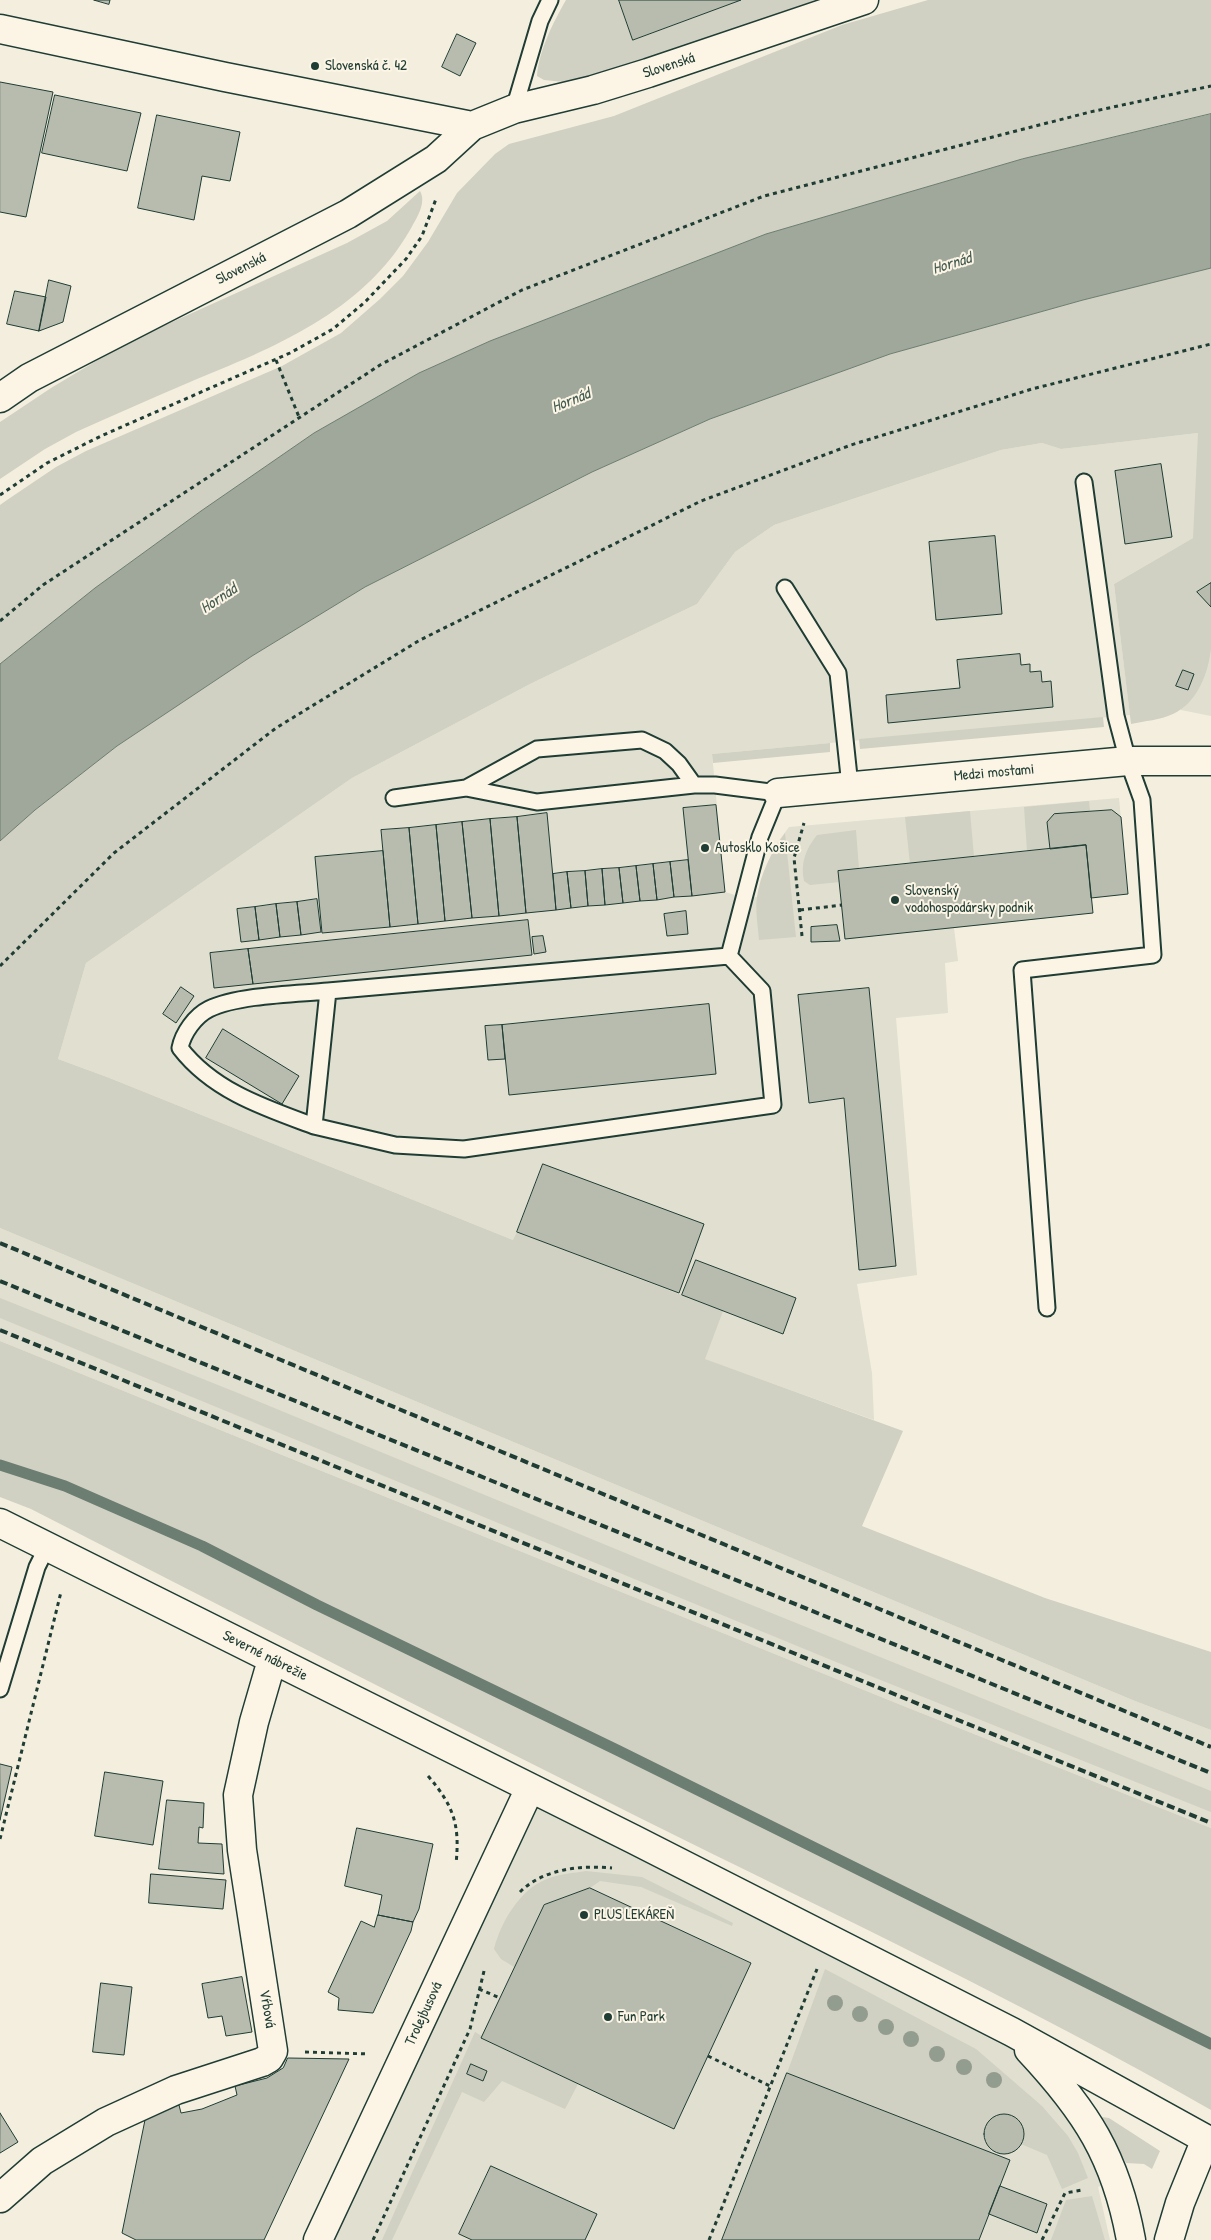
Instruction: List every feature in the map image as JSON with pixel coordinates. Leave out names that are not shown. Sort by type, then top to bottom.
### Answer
[{"type":"street","name":"Slovenská","points":[[0,398],[29,378],[348,214],[436,159],[472,126],[514,110],[592,90],[864,0]]},
{"type":"street","points":[[0,28],[225,77],[472,126]]},
{"type":"street","name":"Medzi mostami","points":[[778,793],[1128,761],[1211,761]]},
{"type":"street","name":"Severné nábrežie","points":[[0,1523],[43,1556],[272,1660],[530,1788],[1012,2032],[1208,2141]]},
{"type":"street","name":"Vŕbová","points":[[272,1660],[254,1722],[238,1795],[238,1807],[253,1925],[273,2051]]},
{"type":"street","name":"Trolejbusová","points":[[318,2240],[530,1788]]},
{"type":"street","points":[[1012,2032],[1058,2081],[1083,2113],[1104,2149],[1116,2180],[1131,2240]]},
{"type":"street","points":[[0,2198],[42,2161],[106,2122],[176,2090],[262,2062],[269,2058],[273,2051]]},
{"type":"street","points":[[1169,2240],[1183,2194],[1208,2141]]},
{"type":"lane","points":[[514,110],[534,39],[550,0]]},
{"type":"lane","points":[[1047,1308],[1022,970],[1153,955],[1142,800],[1128,761],[1116,716],[1084,482]]},
{"type":"lane","points":[[786,588],[838,673],[850,786]]},
{"type":"lane","points":[[466,788],[537,749],[642,740],[665,751],[679,764],[694,785]]},
{"type":"lane","points":[[394,798],[466,788],[537,802],[694,785],[715,785],[778,793],[760,837],[729,956]]},
{"type":"lane","points":[[729,956],[762,991],[773,1105],[464,1149],[395,1145],[314,1126],[256,1105],[214,1082],[192,1064],[180,1048],[182,1036],[194,1021],[209,1009],[244,1000],[729,956]]},
{"type":"lane","points":[[314,1126],[328,991]]},
{"type":"lane","points":[[0,1689],[43,1556]]},
{"type":"path","points":[[0,621],[43,585],[380,365],[522,290],[764,196],[1090,112],[1211,86]]},
{"type":"path","points":[[0,495],[47,463],[101,436],[276,360],[333,329],[365,302],[406,259],[422,236],[431,216],[440,187],[436,159]]},
{"type":"path","points":[[0,966],[114,853],[276,728],[420,640],[701,501],[850,445],[1032,389],[1211,344]]},
{"type":"path","points":[[276,360],[299,417]]},
{"type":"path","points":[[802,936],[794,858],[813,789]]},
{"type":"path","points":[[800,910],[842,905]]},
{"type":"path","points":[[0,1838],[64,1581],[43,1556]]},
{"type":"path","points":[[426,1774],[451,1805],[455,1819],[458,1834],[456,1863],[450,1884],[505,1911],[521,1890],[544,1875],[580,1867],[613,1868]]},
{"type":"path","points":[[709,2240],[820,1961]]},
{"type":"path","points":[[372,2240],[470,2029],[485,1964]]},
{"type":"path","points":[[479,1989],[500,1998]]},
{"type":"path","points":[[365,2063],[374,2045]]},
{"type":"path","points":[[273,2051],[370,2054]]},
{"type":"path","points":[[708,2056],[770,2086]]},
{"type":"path","points":[[1042,2240],[1065,2193],[1090,2188]]},
{"type":"shaded area","points":[[566,0],[619,0],[634,40],[741,0],[825,0],[574,83],[544,80],[537,76],[544,47]]},
{"type":"shaded area","points":[[928,0],[1211,0],[1211,114],[1022,159],[766,234],[490,341],[419,373],[314,433],[201,511],[95,588],[0,664],[0,505],[56,467],[86,451],[282,366],[341,333],[403,276],[428,242],[457,193],[495,154],[509,144],[614,116],[842,25]]},
{"type":"shaded area","points":[[420,191],[422,196],[421,206],[410,230],[390,259],[367,284],[342,305],[284,341],[76,432],[45,449],[0,479],[0,422],[51,388],[128,342],[347,243],[387,221]]},
{"type":"shaded area","points":[[1211,268],[1211,649],[1200,687],[1189,703],[1181,709],[1163,718],[1131,724],[1114,584],[1193,538],[1198,433],[1061,449],[1042,443],[1001,450],[774,525],[735,552],[697,604],[532,683],[352,778],[86,963],[58,1059],[513,1240],[517,1232],[723,1311],[705,1359],[903,1431],[862,1526],[1045,1598],[1211,1652],[1211,1730],[1135,1701],[0,1228],[0,841],[35,810],[117,746],[252,656],[365,587],[592,472],[710,419],[890,354],[1083,300]]},
{"type":"shaded area","points":[[1211,433],[1211,716],[1181,710],[1193,538],[1114,584],[1130,715],[712,754],[725,892],[745,898],[757,897],[775,846],[789,827],[1119,798],[1128,894],[1092,898],[1093,913],[954,928],[958,961],[945,963],[948,1013],[896,1018],[917,1275],[857,1284],[872,1373],[874,1420],[704,1359],[721,1315],[513,1240],[58,1059],[86,963],[352,778],[532,683],[697,604],[735,552],[774,525],[1001,450],[1042,443],[1061,449]]},
{"type":"shaded area","points":[[1103,717],[1104,727],[860,749],[859,739]]},
{"type":"shaded area","points":[[830,743],[830,752],[713,763],[712,754]]},
{"type":"shaded area","points":[[1089,801],[1090,811],[1054,814],[1047,822],[1050,849],[1027,851],[1024,807]]},
{"type":"shaded area","points":[[970,811],[974,857],[910,864],[905,817]]},
{"type":"shaded area","points":[[856,830],[859,869],[839,871],[840,882],[810,885],[804,881],[803,862],[817,835]]},
{"type":"shaded area","points":[[785,833],[796,937],[759,940],[756,907],[759,888],[767,863]]},
{"type":"shaded area","points":[[0,1228],[1135,1701],[1211,1730],[1211,1828],[906,1707],[0,1341]]},
{"type":"shaded area","points":[[0,1298],[238,1393],[727,1595],[1211,1791],[1211,1812],[858,1671],[0,1318]]},
{"type":"shaded area","points":[[0,1341],[906,1707],[1211,1828],[1211,2110],[1071,2033],[929,1960],[566,1781],[31,1509],[0,1497]]},
{"type":"shaded area","points":[[530,1788],[1012,2032],[1116,2180],[1098,2187],[1110,2240],[318,2240]]},
{"type":"shaded area","points":[[586,1871],[642,1877],[733,1923],[732,1926],[641,1887],[600,1881],[590,1888],[544,1905],[514,1967],[501,1959],[494,1949],[497,1939],[501,1928],[520,1898],[528,1890],[547,1879]]},
{"type":"shaded area","points":[[825,1969],[976,2049],[1042,2106],[1068,2136],[1078,2153],[1088,2178],[1062,2189],[1047,2155],[1021,2144],[1024,2130],[1015,2117],[999,2116],[987,2126],[984,2133],[985,2142],[991,2150],[990,2153],[787,2073]]},
{"type":"shaded area","points":[[475,2032],[482,2036],[482,2039],[578,2084],[565,2109],[502,2081],[484,2102],[462,2092],[392,2240],[382,2240]]},
{"type":"shaded area","points":[[1102,2117],[1109,2118],[1160,2151],[1152,2169],[1144,2164],[1126,2163]]},
{"type":"shaded area","points":[[1092,2196],[1105,2240],[1051,2240],[1066,2200]]},
{"type":"water","name":"Hornád","points":[[1211,114],[1211,268],[1083,300],[890,354],[710,419],[592,472],[365,587],[252,656],[117,746],[35,810],[0,841],[0,664],[95,588],[201,511],[314,433],[419,373],[490,341],[766,234],[1022,159]]},
{"type":"building","points":[[94,0],[110,0],[109,4]]},
{"type":"building","points":[[619,0],[741,0],[633,40]]},
{"type":"building","points":[[457,34],[476,43],[460,76],[442,67]]},
{"type":"building","points":[[0,82],[53,92],[26,217],[0,212]]},
{"type":"building","points":[[55,95],[141,113],[127,171],[42,153]]},
{"type":"building","points":[[157,115],[240,132],[230,181],[202,176],[194,220],[138,208]]},
{"type":"building","points":[[49,280],[71,286],[63,322],[39,331]]},
{"type":"building","points":[[15,291],[46,297],[39,331],[7,324]]},
{"type":"building","points":[[1161,464],[1172,537],[1125,544],[1115,471]]},
{"type":"building","points":[[995,536],[1002,614],[936,620],[929,542]]},
{"type":"building","points":[[1211,583],[1211,607],[1197,592]]},
{"type":"building","points":[[1020,654],[1021,665],[1030,664],[1030,672],[1041,671],[1042,682],[1051,681],[1053,707],[888,723],[886,695],[960,688],[957,660]]},
{"type":"building","points":[[1183,670],[1194,674],[1188,690],[1176,686]]},
{"type":"building","points":[[716,805],[725,892],[692,896],[683,808]]},
{"type":"building","points":[[1112,810],[1121,817],[1128,894],[1091,898],[1086,845],[1050,849],[1047,822],[1054,814]]},
{"type":"building","points":[[547,813],[556,910],[526,913],[517,817]]},
{"type":"building","points":[[517,817],[526,913],[499,916],[490,819]]},
{"type":"building","points":[[490,819],[499,916],[472,918],[462,822]]},
{"type":"building","points":[[462,822],[472,918],[445,921],[436,825]]},
{"type":"building","points":[[436,825],[445,921],[418,924],[409,828]]},
{"type":"building","points":[[409,828],[418,924],[390,927],[381,830]]},
{"type":"building","points":[[1086,845],[1093,913],[845,939],[838,871]]},
{"type":"building","points":[[383,851],[390,927],[322,933],[315,857]]},
{"type":"building","points":[[688,860],[692,896],[674,897],[670,862]]},
{"type":"building","points":[[670,862],[674,897],[657,900],[653,864]]},
{"type":"building","points":[[653,864],[657,900],[640,901],[636,866]]},
{"type":"building","points":[[636,866],[640,901],[623,903],[619,868]]},
{"type":"building","points":[[619,868],[623,903],[605,905],[602,869]]},
{"type":"building","points":[[602,869],[605,905],[588,906],[585,871]]},
{"type":"building","points":[[585,871],[588,906],[571,908],[567,872]]},
{"type":"building","points":[[567,872],[571,908],[556,910],[553,874]]},
{"type":"building","points":[[317,899],[321,932],[301,935],[297,902]]},
{"type":"building","points":[[297,902],[301,935],[280,937],[276,904]]},
{"type":"building","points":[[276,904],[280,937],[259,940],[255,907]]},
{"type":"building","points":[[255,907],[259,940],[241,942],[237,909]]},
{"type":"building","points":[[686,911],[688,934],[667,936],[664,914]]},
{"type":"building","points":[[528,920],[532,955],[253,984],[248,949]]},
{"type":"building","points":[[837,925],[840,941],[811,942],[811,927]]},
{"type":"building","points":[[543,936],[546,952],[534,954],[532,937]]},
{"type":"building","points":[[248,949],[253,984],[214,988],[210,953]]},
{"type":"building","points":[[181,987],[194,996],[176,1023],[163,1014]]},
{"type":"building","points":[[869,988],[896,1266],[859,1270],[844,1098],[809,1103],[798,995]]},
{"type":"building","points":[[709,1004],[716,1074],[509,1095],[502,1025]]},
{"type":"building","points":[[502,1025],[505,1059],[488,1060],[485,1026]]},
{"type":"building","points":[[223,1029],[299,1076],[282,1104],[206,1058]]},
{"type":"building","points":[[543,1164],[704,1224],[679,1293],[517,1232]]},
{"type":"building","points":[[696,1260],[796,1298],[783,1334],[682,1295]]},
{"type":"building","points":[[0,1764],[12,1767],[0,1820]]},
{"type":"building","points":[[105,1772],[163,1781],[153,1845],[95,1836]]},
{"type":"building","points":[[167,1800],[204,1803],[203,1828],[199,1827],[198,1843],[222,1844],[224,1874],[159,1869]]},
{"type":"building","points":[[357,1828],[433,1844],[419,1909],[413,1922],[378,1915],[382,1895],[345,1886]]},
{"type":"building","points":[[151,1874],[226,1880],[223,1909],[149,1903]]},
{"type":"building","name":"Fun Park","points":[[590,1888],[751,1963],[674,2129],[481,2038],[544,1905]]},
{"type":"building","points":[[378,1915],[413,1922],[411,1931],[373,2013],[338,2010],[339,1998],[328,1992],[361,1921],[374,1927]]},
{"type":"building","points":[[242,1977],[252,2032],[226,2036],[222,2016],[208,2018],[202,1984]]},
{"type":"building","points":[[101,1983],[132,1987],[124,2055],[93,2052]]},
{"type":"building","points":[[288,2058],[349,2059],[264,2240],[136,2240],[122,2233],[146,2115],[179,2105],[181,2113],[202,2109],[237,2095],[235,2086],[267,2078],[283,2068]]},
{"type":"building","points":[[471,2064],[487,2071],[483,2081],[467,2074]]},
{"type":"building","points":[[787,2073],[1010,2160],[979,2240],[722,2240]]},
{"type":"building","points":[[0,2113],[18,2142],[0,2153]]},
{"type":"building","points":[[1000,2114],[1008,2114],[1015,2117],[1021,2123],[1024,2134],[1021,2145],[1015,2151],[1008,2154],[1000,2154],[993,2151],[987,2145],[984,2138],[984,2130],[987,2123],[993,2117]]},
{"type":"building","points":[[491,2166],[597,2214],[585,2240],[472,2240],[459,2234]]},
{"type":"building","points":[[1000,2186],[1047,2204],[1037,2233],[989,2214]]},
{"type":"waterway","points":[[0,1465],[65,1486],[202,1546],[317,1605],[617,1750],[1211,2044]]},
{"type":"railway","points":[[0,1243],[1211,1747]]},
{"type":"railway","points":[[0,1281],[1211,1773]]},
{"type":"railway","points":[[0,1330],[1211,1823]]},
{"type":"place","name":"Slovenská č. 42","points":[[315,66]]},
{"type":"place","name":"Autosklo Košice","points":[[705,848]]},
{"type":"place","name":"Slovenský vodohospodársky podnik","points":[[895,900]]},
{"type":"place","name":"PLUS LEKÁREŇ","points":[[584,1915]]},
{"type":"place","name":"Fun Park","points":[[608,2017]]}]
